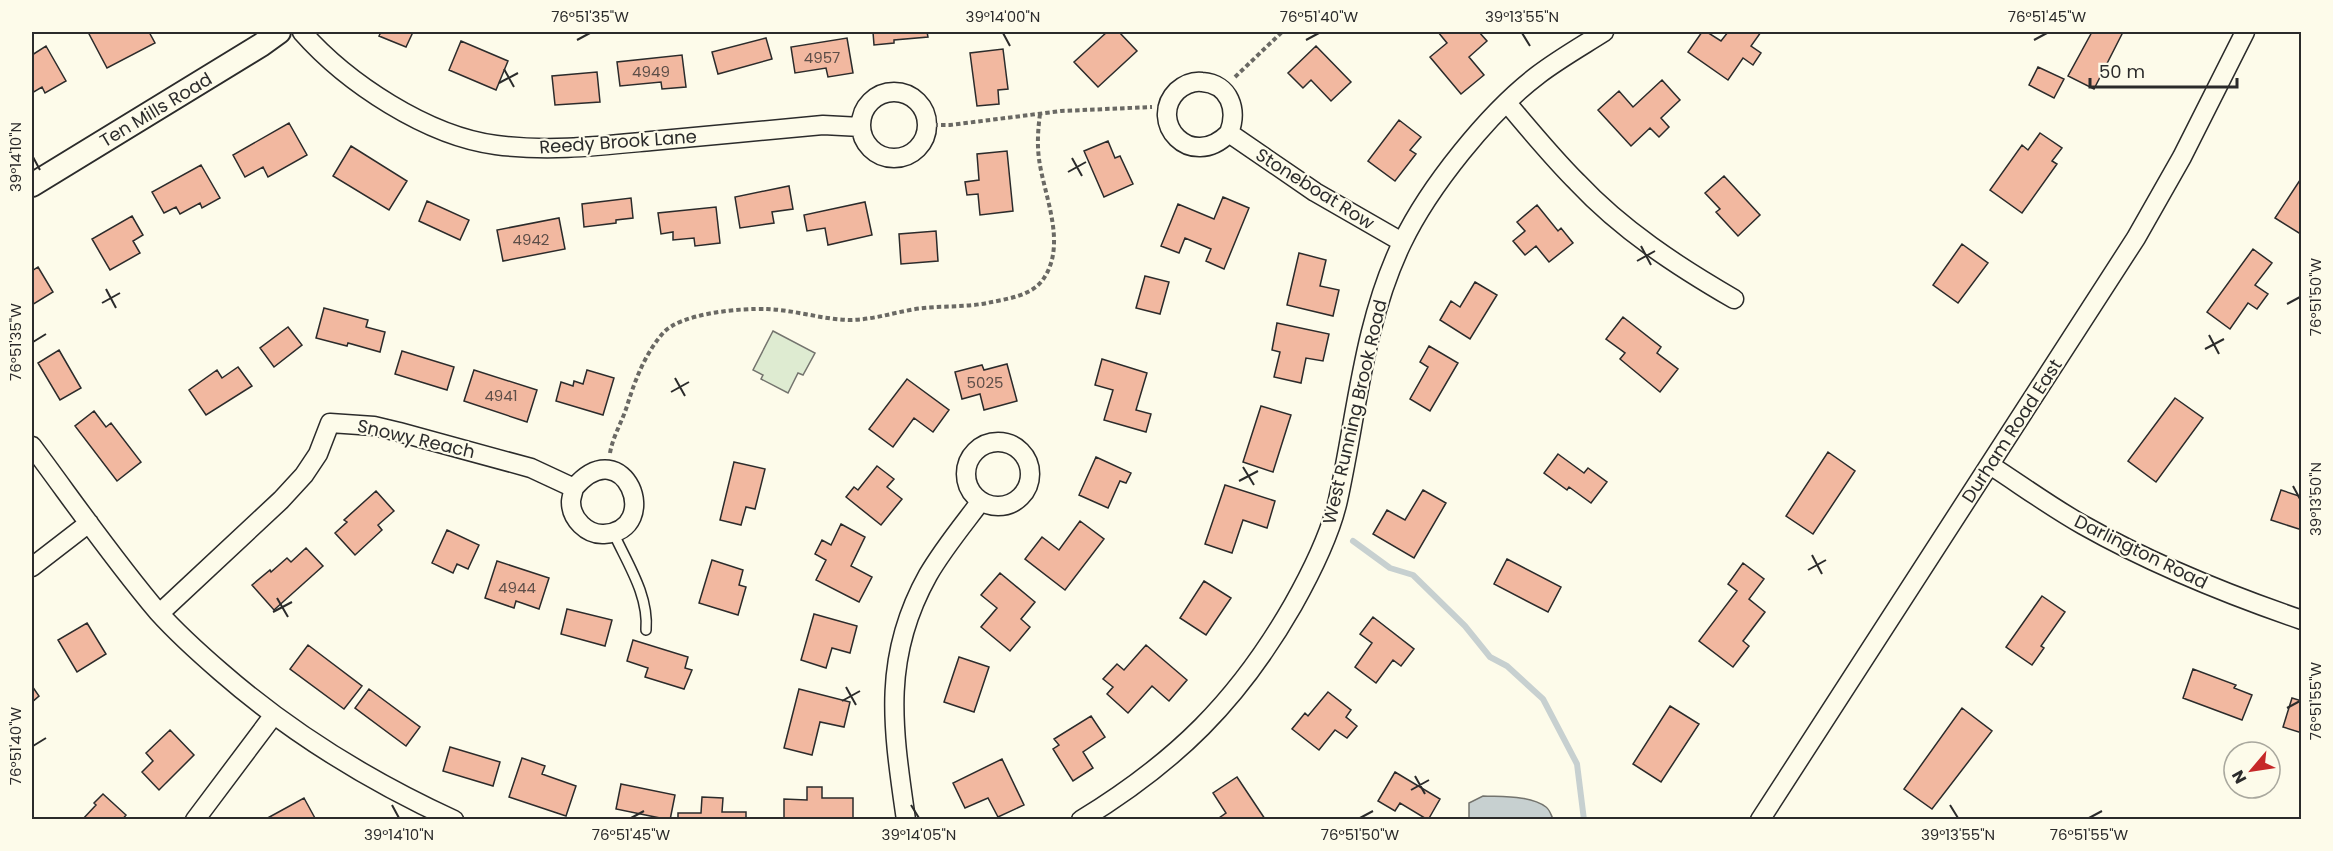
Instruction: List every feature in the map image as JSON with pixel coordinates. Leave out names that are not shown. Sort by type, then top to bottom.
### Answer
[{"type":"street","name":"Ten Mills Road","points":[[32,185],[279,32]]},
{"type":"street","name":"Reedy Brook Lane","points":[[302,32],[315,47],[345,73],[402,112],[429,125],[494,145],[572,148],[824,125],[861,127]]},
{"type":"street","name":"West Running Brook Road","points":[[1081,819],[1111,802],[1188,743],[1211,719],[1269,647],[1307,581],[1337,502],[1371,324],[1402,242],[1450,168],[1507,103],[1537,76],[1604,32]]},
{"type":"street","name":"Durham Road East","points":[[1760,819],[2136,238],[2182,157],[2245,32]]},
{"type":"street","points":[[1198,81],[1208,82],[1222,89],[1230,98],[1234,111],[1233,124],[1220,142],[1209,147],[1188,146],[1172,132],[1168,121],[1168,106],[1174,94],[1188,84],[1198,81]]},
{"type":"street","points":[[890,92],[911,97],[920,105],[926,118],[921,144],[911,153],[898,158],[885,157],[875,152],[866,143],[861,127],[866,106],[876,97],[890,92]]},
{"type":"street","points":[[1507,103],[1577,183],[1609,212],[1653,248],[1734,299]]},
{"type":"street","name":"Stoneboat Row","points":[[1228,133],[1315,192],[1402,242]]},
{"type":"street","name":"Snowy Reach","points":[[160,614],[281,500],[304,475],[318,454],[330,423],[374,426],[443,444],[531,468],[573,489]]},
{"type":"street","points":[[32,446],[89,524],[160,614],[201,654],[273,716],[375,781],[454,819]]},
{"type":"street","name":"Darlington Road","points":[[1990,465],[2081,524],[2152,560],[2214,588],[2301,620]]},
{"type":"street","points":[[607,470],[618,474],[628,482],[634,495],[634,510],[628,521],[613,532],[603,534],[591,532],[580,525],[574,516],[571,502],[573,489],[585,475],[607,470]]},
{"type":"street","points":[[906,819],[893,712],[895,671],[902,636],[928,575],[981,501]]},
{"type":"street","points":[[32,567],[89,524]]},
{"type":"street","points":[[195,819],[273,716]]},
{"type":"lane","points":[[613,532],[642,593],[647,614],[646,630]]},
{"type":"path","points":[[1222,89],[1282,32]]},
{"type":"path","points":[[926,125],[950,125],[1040,114],[1168,106]]},
{"type":"path","points":[[607,470],[612,444],[645,360],[665,331],[682,322],[717,312],[768,309],[846,320],[873,320],[912,310],[972,306],[1010,298],[1031,290],[1044,279],[1051,263],[1054,242],[1039,160],[1040,114]]},
{"type":"green space","points":[[773,331],[815,353],[803,375],[798,373],[788,393],[761,379],[763,375],[753,370]]},
{"type":"shaded area","points":[[1483,796],[1532,800],[1547,808],[1553,819],[1469,819],[1469,803]]},
{"type":"building","points":[[88,32],[149,32],[155,43],[107,68]]},
{"type":"building","points":[[381,32],[413,32],[406,47],[379,36]]},
{"type":"building","points":[[873,32],[927,32],[928,37],[894,40],[894,43],[874,45]]},
{"type":"building","points":[[1107,32],[1119,32],[1137,51],[1098,87],[1074,62]]},
{"type":"building","points":[[1438,32],[1479,32],[1487,41],[1469,57],[1484,75],[1461,94],[1430,57],[1447,43]]},
{"type":"building","points":[[1702,32],[1707,32],[1721,41],[1728,32],[1761,32],[1751,46],[1761,53],[1753,65],[1743,58],[1728,80],[1688,52]]},
{"type":"building","points":[[2092,32],[2123,32],[2094,89],[2068,76]]},
{"type":"building","points":[[766,38],[772,59],[718,74],[712,52]]},
{"type":"building","points":[[847,38],[853,73],[828,77],[826,68],[795,73],[791,47]]},
{"type":"building","points":[[461,41],[508,61],[496,90],[449,70]]},
{"type":"building","points":[[46,46],[66,81],[45,93],[42,87],[32,93],[32,55]]},
{"type":"building","points":[[1316,46],[1351,82],[1331,101],[1311,80],[1303,88],[1288,73]]},
{"type":"building","points":[[1003,49],[1008,89],[998,90],[999,104],[977,106],[970,53]]},
{"type":"building","points":[[682,55],[686,87],[662,89],[661,82],[620,86],[617,62]]},
{"type":"building","points":[[2038,67],[2064,79],[2054,98],[2029,85]]},
{"type":"building","points":[[597,72],[600,102],[555,105],[552,76]]},
{"type":"building","points":[[1662,80],[1680,100],[1661,118],[1669,127],[1659,137],[1650,128],[1631,146],[1598,110],[1619,91],[1633,107]]},
{"type":"building","points":[[1399,120],[1421,137],[1410,150],[1416,154],[1395,181],[1368,161]]},
{"type":"building","points":[[289,123],[307,155],[268,177],[263,167],[245,177],[233,155]]},
{"type":"building","points":[[2040,133],[2062,148],[2052,161],[2057,164],[2022,213],[1990,190],[2022,145],[2028,150]]},
{"type":"building","points":[[1108,141],[1115,158],[1120,156],[1133,184],[1104,197],[1084,151]]},
{"type":"building","points":[[351,146],[407,181],[389,210],[333,176]]},
{"type":"building","points":[[1007,151],[1013,211],[980,215],[978,194],[967,195],[965,182],[979,180],[977,154]]},
{"type":"building","points":[[201,165],[220,198],[202,208],[200,203],[180,214],[176,207],[164,213],[152,192]]},
{"type":"building","points":[[1724,176],[1760,215],[1738,236],[1716,212],[1720,209],[1705,193]]},
{"type":"building","points":[[2302,177],[2302,229],[2299,233],[2275,218]]},
{"type":"building","points":[[789,186],[793,209],[772,212],[774,223],[740,228],[735,197]]},
{"type":"building","points":[[1223,197],[1249,208],[1224,269],[1206,261],[1211,249],[1185,238],[1179,253],[1161,246],[1178,204],[1214,219]]},
{"type":"building","points":[[631,198],[633,218],[616,220],[616,223],[584,227],[582,204]]},
{"type":"building","points":[[427,201],[469,220],[460,240],[419,221]]},
{"type":"building","points":[[865,202],[872,235],[828,245],[825,228],[807,231],[804,215]]},
{"type":"building","points":[[1537,205],[1558,231],[1561,228],[1573,243],[1549,262],[1536,246],[1525,255],[1513,241],[1525,231],[1517,222]]},
{"type":"building","points":[[716,207],[720,243],[695,246],[694,238],[673,240],[673,232],[661,234],[658,213]]},
{"type":"building","points":[[132,216],[143,235],[133,241],[140,253],[110,270],[92,239]]},
{"type":"building","points":[[559,218],[565,249],[503,261],[497,230]]},
{"type":"building","points":[[936,231],[938,261],[901,264],[899,234]]},
{"type":"building","points":[[1962,244],[1988,263],[1958,303],[1933,285]]},
{"type":"building","points":[[2253,249],[2272,263],[2255,285],[2268,294],[2257,309],[2248,303],[2230,329],[2207,312]]},
{"type":"building","points":[[1299,253],[1326,260],[1320,286],[1339,290],[1333,316],[1287,305]]},
{"type":"building","points":[[38,267],[53,292],[32,305],[32,271]]},
{"type":"building","points":[[1145,276],[1169,282],[1160,314],[1136,308]]},
{"type":"building","points":[[1475,282],[1497,295],[1470,339],[1440,320],[1451,301],[1460,307]]},
{"type":"building","points":[[324,308],[368,320],[366,327],[385,332],[380,352],[348,343],[347,346],[316,338]]},
{"type":"building","points":[[1623,317],[1661,347],[1657,353],[1678,369],[1660,392],[1620,359],[1625,353],[1606,339]]},
{"type":"building","points":[[1277,323],[1329,334],[1323,361],[1306,358],[1301,383],[1274,377],[1280,352],[1272,350]]},
{"type":"building","points":[[288,327],[302,345],[274,367],[260,348]]},
{"type":"building","points":[[1429,346],[1458,363],[1430,411],[1410,399],[1428,367],[1420,362]]},
{"type":"building","points":[[59,350],[81,388],[60,400],[38,363]]},
{"type":"building","points":[[402,351],[454,367],[447,390],[395,374]]},
{"type":"building","points":[[1102,359],[1147,373],[1136,410],[1151,414],[1146,432],[1104,420],[1113,390],[1095,385]]},
{"type":"building","points":[[1007,364],[1017,401],[984,410],[980,394],[962,399],[955,372],[982,365],[984,370]]},
{"type":"building","points":[[238,367],[252,386],[206,415],[189,390],[217,370],[222,378]]},
{"type":"building","points":[[474,370],[537,390],[527,422],[464,401]]},
{"type":"building","points":[[587,370],[614,378],[603,415],[556,401],[561,382],[573,386],[574,381],[583,384]]},
{"type":"building","points":[[907,379],[949,410],[933,432],[914,418],[893,447],[869,429]]},
{"type":"building","points":[[2175,398],[2203,418],[2156,482],[2128,461]]},
{"type":"building","points":[[1261,406],[1291,415],[1273,472],[1243,462]]},
{"type":"building","points":[[94,411],[106,427],[111,423],[141,462],[117,481],[75,426]]},
{"type":"building","points":[[1828,452],[1855,471],[1813,534],[1786,516]]},
{"type":"building","points":[[1558,454],[1584,473],[1588,468],[1607,482],[1591,503],[1569,487],[1567,490],[1544,473]]},
{"type":"building","points":[[1096,457],[1131,473],[1126,483],[1120,481],[1108,508],[1079,495]]},
{"type":"building","points":[[734,462],[765,469],[755,509],[746,507],[741,525],[720,520]]},
{"type":"building","points":[[877,466],[894,479],[887,487],[902,499],[881,525],[846,497],[854,487],[858,490]]},
{"type":"building","points":[[1225,485],[1275,501],[1267,528],[1243,520],[1232,553],[1205,544]]},
{"type":"building","points":[[1423,490],[1446,503],[1414,558],[1373,534],[1387,510],[1405,520]]},
{"type":"building","points":[[2281,490],[2302,497],[2302,530],[2271,520]]},
{"type":"building","points":[[376,491],[394,511],[378,525],[382,530],[355,555],[335,533],[347,522],[344,520]]},
{"type":"building","points":[[1080,521],[1104,539],[1065,590],[1025,559],[1042,537],[1059,550]]},
{"type":"building","points":[[841,524],[865,537],[851,566],[872,577],[859,602],[816,580],[826,560],[815,554],[822,540],[831,545]]},
{"type":"building","points":[[447,530],[479,545],[468,569],[457,564],[453,573],[432,563]]},
{"type":"building","points":[[306,548],[323,566],[274,610],[252,585],[287,558],[291,562]]},
{"type":"building","points":[[1507,559],[1561,587],[1548,612],[1494,584]]},
{"type":"building","points":[[712,560],[743,570],[739,585],[746,587],[738,615],[699,603]]},
{"type":"building","points":[[497,561],[549,578],[539,609],[516,601],[514,608],[485,598]]},
{"type":"building","points":[[1743,563],[1764,579],[1749,599],[1765,612],[1743,641],[1749,646],[1733,667],[1699,641],[1737,591],[1728,584]]},
{"type":"building","points":[[1000,573],[1035,602],[1021,619],[1030,627],[1010,651],[981,627],[997,608],[981,595]]},
{"type":"building","points":[[1204,581],[1231,598],[1206,635],[1180,618]]},
{"type":"building","points":[[2042,596],[2065,612],[2041,646],[2044,648],[2032,665],[2006,647]]},
{"type":"building","points":[[567,609],[612,620],[605,646],[561,634]]},
{"type":"building","points":[[814,614],[857,626],[850,653],[832,648],[826,668],[801,660]]},
{"type":"building","points":[[1373,617],[1414,649],[1401,666],[1393,660],[1376,683],[1355,667],[1372,643],[1360,634]]},
{"type":"building","points":[[87,623],[106,654],[77,672],[58,640]]},
{"type":"building","points":[[633,640],[688,657],[685,668],[692,670],[684,689],[645,677],[648,668],[627,661]]},
{"type":"building","points":[[308,645],[362,686],[344,709],[290,669]]},
{"type":"building","points":[[1146,645],[1187,680],[1169,701],[1152,686],[1128,713],[1107,694],[1113,687],[1103,679],[1117,664],[1124,670]]},
{"type":"building","points":[[959,657],[989,667],[974,712],[944,702]]},
{"type":"building","points":[[2193,669],[2236,685],[2234,688],[2252,695],[2242,720],[2183,698]]},
{"type":"building","points":[[32,686],[39,696],[32,702]]},
{"type":"building","points":[[369,689],[420,727],[406,746],[355,708]]},
{"type":"building","points":[[799,689],[850,702],[844,727],[820,722],[812,755],[784,748]]},
{"type":"building","points":[[1328,692],[1351,710],[1346,717],[1357,726],[1347,738],[1335,730],[1319,750],[1292,729],[1305,713],[1308,716]]},
{"type":"building","points":[[2292,698],[2302,701],[2302,733],[2283,727]]},
{"type":"building","points":[[1670,706],[1699,724],[1661,782],[1633,764]]},
{"type":"building","points":[[1962,708],[1992,731],[1932,809],[1904,789]]},
{"type":"building","points":[[1091,716],[1105,737],[1083,752],[1093,768],[1073,781],[1053,749],[1059,745],[1054,739]]},
{"type":"building","points":[[170,730],[194,755],[159,790],[142,772],[153,761],[146,753]]},
{"type":"building","points":[[450,747],[500,762],[493,786],[443,771]]},
{"type":"building","points":[[522,758],[545,766],[542,774],[576,786],[566,816],[509,797]]},
{"type":"building","points":[[1002,759],[1024,805],[998,817],[988,798],[965,808],[953,783]]},
{"type":"building","points":[[1395,772],[1440,799],[1428,820],[1400,803],[1395,811],[1378,801]]},
{"type":"building","points":[[1237,777],[1264,820],[1216,820],[1226,813],[1213,793]]},
{"type":"building","points":[[621,784],[675,795],[670,820],[616,809]]},
{"type":"building","points":[[807,787],[822,787],[822,798],[853,798],[853,820],[784,820],[784,799],[807,800]]},
{"type":"building","points":[[103,794],[126,815],[122,820],[82,820],[96,805],[94,803]]},
{"type":"building","points":[[702,797],[723,798],[722,812],[746,812],[746,820],[678,820],[678,813],[701,813]]},
{"type":"building","points":[[304,798],[316,820],[264,820]]},
{"type":"waterway","points":[[1353,541],[1390,568],[1413,575],[1465,626],[1490,657],[1507,666],[1543,699],[1577,764],[1584,820]]}]
